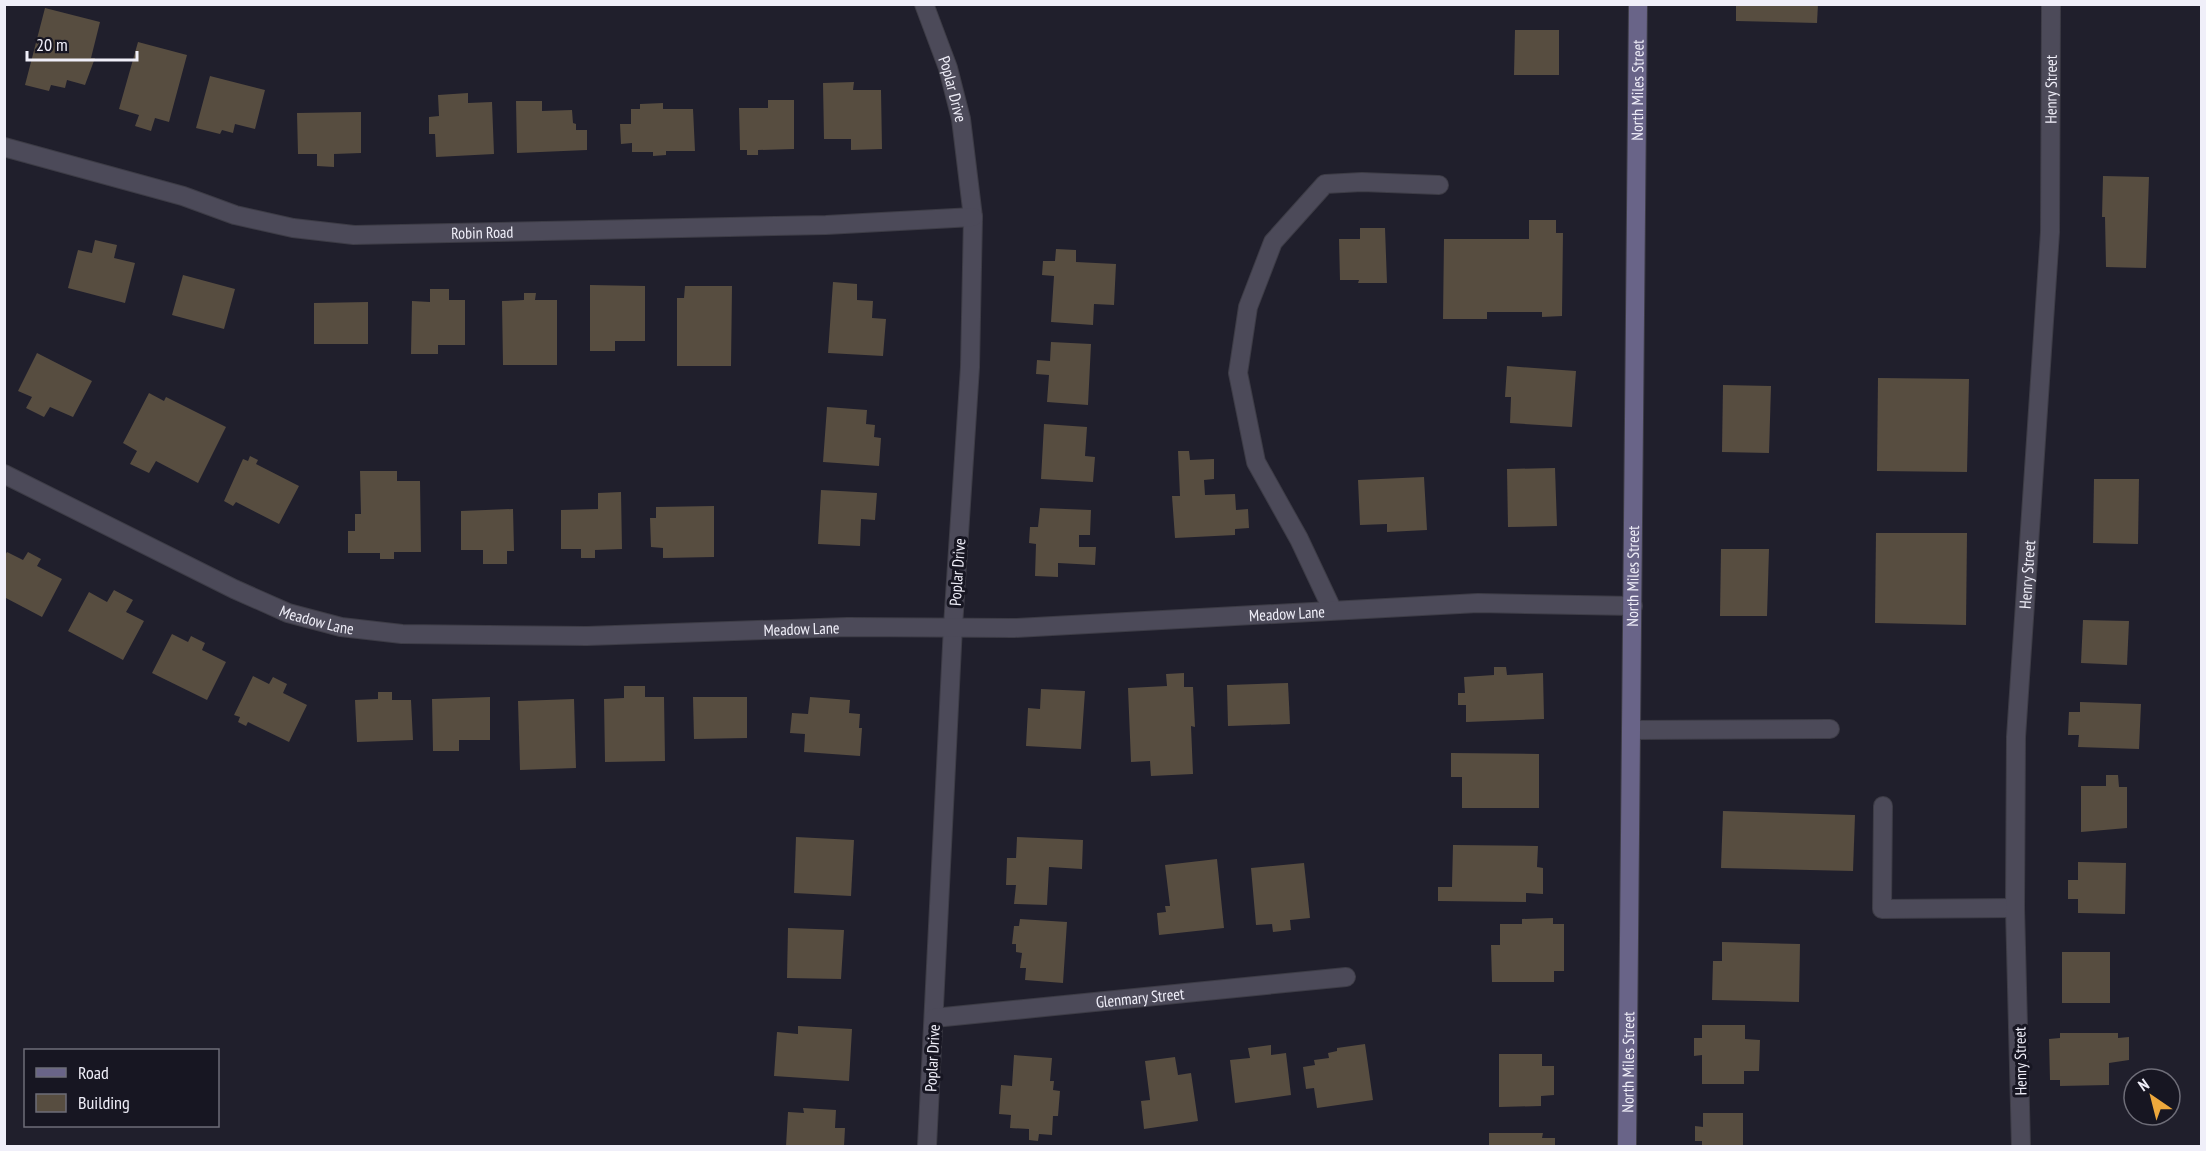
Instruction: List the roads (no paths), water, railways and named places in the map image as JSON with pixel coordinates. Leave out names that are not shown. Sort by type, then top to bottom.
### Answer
[{"type":"main road","name":"North Miles Street","points":[[1627,1146],[1638,4]]},
{"type":"street","name":"Poplar Drive","points":[[924,4],[948,68],[961,119],[973,217],[970,367],[927,1146]]},
{"type":"street","name":"Henry Street","points":[[2021,1146],[2015,908],[2016,736],[2050,232],[2051,4]]},
{"type":"street","name":"Robin Road","points":[[4,147],[183,196],[234,214],[293,228],[354,235],[826,225],[973,217]]},
{"type":"street","points":[[1332,609],[1299,539],[1256,462],[1238,373],[1248,307],[1273,242],[1325,184],[1362,182],[1439,185]]},
{"type":"street","name":"Meadow Lane","points":[[4,474],[234,589],[288,613],[341,627],[402,634],[587,636],[847,627],[1014,628],[1332,609],[1478,603],[1633,606]]},
{"type":"street","points":[[1631,730],[1830,729]]},
{"type":"street","points":[[1883,806],[1882,909],[2015,908]]},
{"type":"street","name":"Glenmary Street","points":[[934,1018],[1346,977]]}]
